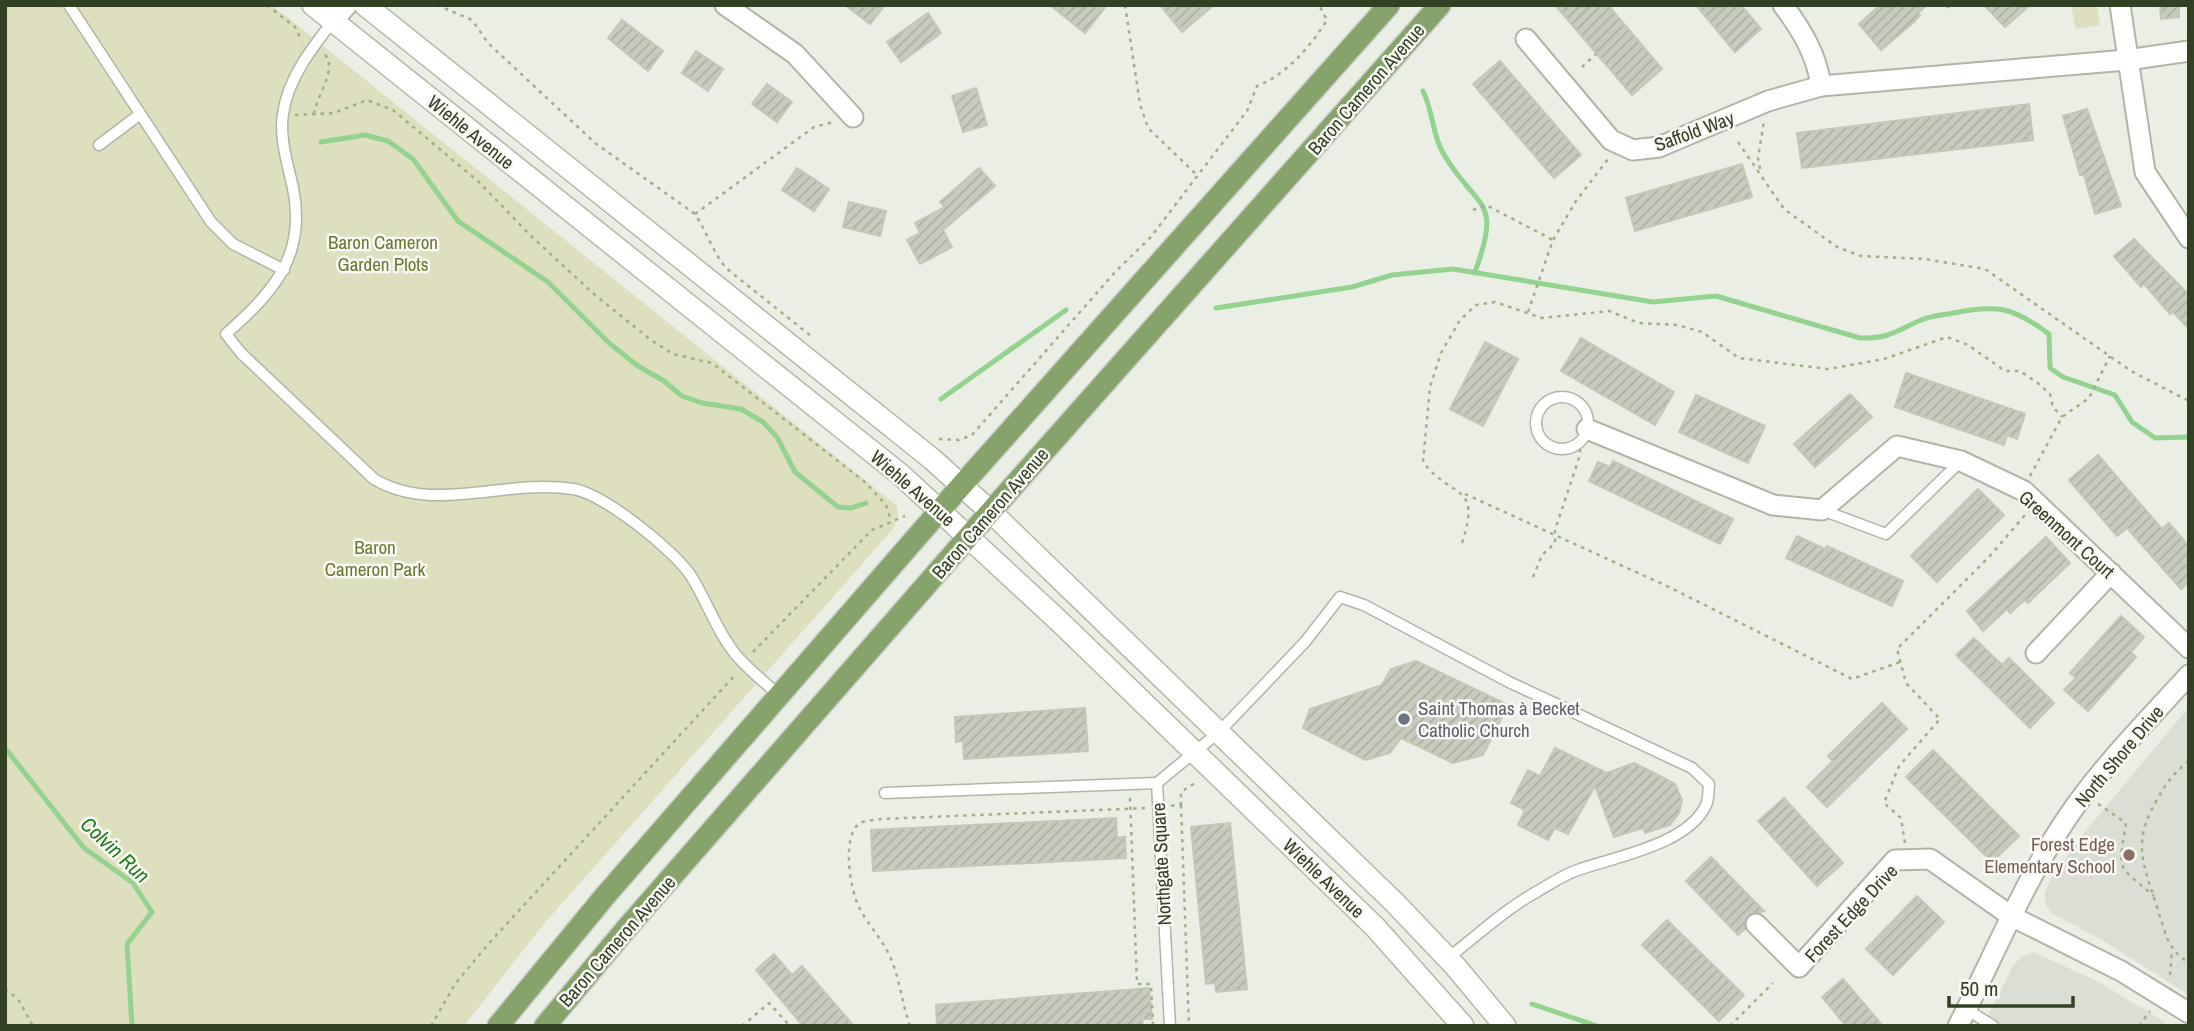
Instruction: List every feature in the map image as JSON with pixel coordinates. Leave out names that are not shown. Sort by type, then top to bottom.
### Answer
[{"type":"main road","name":"Wiehle Avenue","points":[[313,5],[340,13],[901,475],[969,536],[1375,927],[1463,1026]]},
{"type":"main road","name":"Wiehle Avenue","points":[[365,5],[991,512],[1395,903],[1448,958],[1505,1026]]},
{"type":"main road","name":"Baron Cameron Avenue","points":[[498,1026],[560,948],[940,510],[1389,5]]},
{"type":"main road","name":"Baron Cameron Avenue","points":[[545,1026],[626,929],[969,536],[1440,5]]},
{"type":"street","points":[[725,5],[794,54],[853,117]]},
{"type":"street","points":[[1783,5],[1800,28],[1819,71],[1821,86]]},
{"type":"street","points":[[2120,5],[2145,172],[2189,238]]},
{"type":"street","points":[[1526,39],[1611,140],[1620,144]]},
{"type":"street","name":"Saffold Way","points":[[1620,144],[1633,150],[1659,147],[1768,101],[1821,86],[2127,60],[2189,51]]},
{"type":"street","points":[[1583,435],[1773,505],[1822,510]]},
{"type":"street","name":"Greenmont Court","points":[[1822,510],[1898,446],[1961,461],[2030,496],[2189,648]]},
{"type":"street","points":[[2036,653],[2110,573]]},
{"type":"street","name":"North Shore Drive","points":[[1962,1017],[2044,855],[2083,795],[2189,675]]},
{"type":"street","name":"Forest Edge Drive","points":[[1756,924],[1799,967],[1895,860],[1930,859],[2011,916],[2121,971],[2189,1013]]},
{"type":"lane","points":[[69,5],[211,222],[233,244],[285,270]]},
{"type":"lane","points":[[340,13],[313,47],[288,90],[282,116],[297,208],[295,242],[285,270],[272,290],[226,334],[241,353],[374,479],[389,487],[419,495],[511,487],[574,489],[625,512],[690,575],[736,654],[779,695]]},
{"type":"lane","points":[[99,145],[139,115]]},
{"type":"lane","points":[[1556,398],[1573,400],[1585,412],[1583,435],[1565,449],[1548,445],[1537,431],[1536,423],[1542,407],[1556,398]]},
{"type":"lane","points":[[1822,510],[1886,534],[1961,461]]},
{"type":"lane","name":"Northgate Square","points":[[1170,1026],[1157,783],[1219,732],[1305,642],[1340,597],[1364,605],[1509,682],[1692,768],[1709,784],[1707,804],[1681,832],[1614,860],[1574,871],[1544,887],[1496,918],[1448,958]]},
{"type":"lane","points":[[886,793],[1157,783]]},
{"type":"lane","points":[[1962,1017],[1993,1026]]},
{"type":"path","points":[[414,5],[436,5],[472,20],[488,43],[595,142],[695,214],[707,231],[718,258],[727,269],[814,338]]},
{"type":"path","points":[[1125,5],[1140,104],[1147,128],[1198,176]]},
{"type":"path","points":[[933,435],[940,440],[959,440],[972,435],[1116,271],[1150,238],[1247,111],[1257,86],[1280,74],[1318,36],[1327,20],[1319,5]]},
{"type":"path","points":[[1947,5],[1951,12]]},
{"type":"path","points":[[1582,67],[1597,54]]},
{"type":"path","points":[[282,116],[334,113],[367,100],[393,110],[479,182],[530,235],[595,295],[673,354],[712,363],[865,482],[887,505],[891,521]]},
{"type":"path","points":[[695,214],[814,127],[853,117]]},
{"type":"path","points":[[1761,173],[1758,158],[1765,117]]},
{"type":"path","points":[[1738,142],[1784,209],[1837,247],[1861,256],[1925,258],[1985,270],[2110,356],[2189,401]]},
{"type":"path","points":[[1528,312],[1553,240],[1576,201],[1620,144]]},
{"type":"path","points":[[1473,209],[1483,205],[1553,240]]},
{"type":"path","points":[[1900,662],[1852,679],[1671,588],[1463,494],[1435,478],[1423,462],[1430,387],[1441,353],[1460,320],[1476,305],[1495,302],[1542,318],[1558,319],[1609,311],[1639,323],[1677,325],[1702,332],[1739,358],[1828,369],[1884,359],[1947,337],[1968,345],[2005,371],[2020,371],[2039,384],[2050,394],[2053,407],[2062,416]]},
{"type":"path","points":[[1908,860],[1901,818],[1884,803],[1899,766],[1940,719],[1906,683],[1896,649],[1989,557],[2030,496],[2062,416],[2089,398],[2110,356]]},
{"type":"path","points":[[1533,577],[1542,555],[1555,543],[1580,455],[1583,435]]},
{"type":"path","points":[[1462,542],[1470,519],[1470,508],[1463,494]]},
{"type":"path","points":[[431,1026],[455,984],[491,941],[745,663],[872,530],[905,516]]},
{"type":"path","points":[[2170,975],[2172,952],[2140,842],[2144,820],[2168,781],[2189,761]]},
{"type":"path","points":[[1189,1026],[1181,792],[1194,781],[1205,780]]},
{"type":"path","points":[[1129,784],[1137,984],[1151,984],[1153,1026]]},
{"type":"path","points":[[2083,795],[2126,823],[2119,859],[2121,869],[2154,896]]},
{"type":"path","points":[[910,1026],[883,941],[859,908],[848,844],[850,833],[861,823],[881,819],[1181,804]]},
{"type":"path","points":[[2172,952],[2189,963]]},
{"type":"path","points":[[1730,1026],[1773,983]]},
{"type":"path","points":[[5,989],[18,999],[33,1026]]},
{"type":"path","points":[[742,1026],[769,1003],[790,1026]]},
{"type":"path","points":[[2139,1026],[2150,1011]]},
{"type":"shaded area","name":"Forest Edge Elementary School","points":[[2189,707],[2189,995],[2102,940],[2053,914],[2046,905],[2044,895],[2052,877],[2084,833]]},
{"type":"shaded area","points":[[2033,952],[2095,980],[2165,1022],[2162,1026],[1983,1026],[2013,966],[2021,957]]},
{"type":"green space","name":"Baron Cameron Park","points":[[5,5],[272,5],[897,506],[898,518],[893,529],[543,925],[464,1026],[5,1026]]},
{"type":"green space","points":[[2071,5],[2097,5],[2100,25],[2076,29]]},
{"type":"building","points":[[845,5],[885,5],[870,24]]},
{"type":"building","points":[[1050,5],[1107,5],[1085,33]]},
{"type":"building","points":[[1160,5],[1214,5],[1182,32]]},
{"type":"building","points":[[1555,5],[1608,5],[1662,69],[1632,95]]},
{"type":"building","points":[[1696,5],[1741,5],[1761,29],[1735,52]]},
{"type":"building","points":[[1880,5],[1927,5],[1918,13],[1920,15],[1914,22],[1881,50],[1859,24]]},
{"type":"building","points":[[1984,5],[2030,5],[2005,27]]},
{"type":"building","points":[[2160,5],[2179,5],[2179,17],[2161,19]]},
{"type":"building","points":[[928,13],[941,33],[901,62],[887,42]]},
{"type":"building","points":[[622,20],[663,51],[648,71],[608,38]]},
{"type":"building","points":[[696,51],[723,69],[708,91],[682,73]]},
{"type":"building","points":[[1500,61],[1581,155],[1554,178],[1473,84]]},
{"type":"building","points":[[767,84],[792,102],[777,122],[752,104]]},
{"type":"building","points":[[976,88],[987,125],[963,132],[952,96]]},
{"type":"building","points":[[2029,104],[2033,140],[1802,168],[1797,133]]},
{"type":"building","points":[[2087,109],[2121,206],[2095,214],[2084,175],[2080,175],[2063,116]]},
{"type":"building","points":[[1742,164],[1752,197],[1635,231],[1626,198]]},
{"type":"building","points":[[797,168],[829,189],[814,211],[782,190]]},
{"type":"building","points":[[979,168],[995,186],[943,230],[952,247],[920,264],[907,240],[920,233],[915,223],[945,207],[940,202]]},
{"type":"building","points":[[849,202],[886,211],[880,236],[843,227]]},
{"type":"building","points":[[2134,239],[2189,295],[2189,329],[2173,312],[2170,314],[2144,284],[2141,287],[2114,256]]},
{"type":"building","points":[[1581,338],[1674,392],[1655,425],[1561,371]]},
{"type":"building","points":[[1485,342],[1518,359],[1483,426],[1450,409]]},
{"type":"building","points":[[1906,373],[2025,414],[2017,439],[2007,435],[2004,445],[1895,407]]},
{"type":"building","points":[[1850,394],[1872,417],[1815,467],[1794,444]]},
{"type":"building","points":[[1696,395],[1765,426],[1748,463],[1679,432]]},
{"type":"building","points":[[2098,455],[2162,529],[2169,523],[2189,546],[2189,582],[2181,589],[2127,528],[2117,536],[2069,480]]},
{"type":"building","points":[[1613,461],[1733,519],[1720,544],[1589,481],[1598,462],[1610,467]]},
{"type":"building","points":[[1978,489],[2004,515],[1937,582],[1911,556]]},
{"type":"building","points":[[1797,536],[1825,549],[1827,546],[1903,581],[1892,606],[1786,558]]},
{"type":"building","points":[[2046,537],[2070,563],[2028,603],[2025,600],[2010,613],[2007,609],[1983,631],[1967,611]]},
{"type":"building","points":[[2121,616],[2144,637],[2131,652],[2136,657],[2088,711],[2064,690],[2076,678],[2070,673]]},
{"type":"building","points":[[1974,638],[2002,665],[2009,658],[2054,703],[2030,728],[1956,655]]},
{"type":"building","name":"Saint Thomas à Becket Catholic Church","points":[[1416,661],[1508,705],[1483,755],[1453,763],[1401,738],[1390,753],[1365,760],[1303,728],[1310,709],[1382,685],[1391,669]]},
{"type":"building","points":[[1882,703],[1907,729],[1827,807],[1807,787],[1833,761],[1828,756]]},
{"type":"building","points":[[1085,708],[1088,751],[964,759],[963,741],[956,742],[955,717]]},
{"type":"building","points":[[1555,748],[1607,773],[1634,763],[1664,778],[1675,784],[1682,800],[1679,813],[1670,825],[1645,833],[1643,828],[1614,837],[1595,786],[1568,834],[1555,828],[1548,840],[1518,825],[1525,810],[1511,803],[1528,770],[1540,776]]},
{"type":"building","points":[[1933,750],[2019,836],[1992,862],[1906,777]]},
{"type":"building","points":[[1784,798],[1843,863],[1817,886],[1758,821]]},
{"type":"building","points":[[1116,818],[1117,838],[1125,837],[1126,858],[873,871],[871,830]]},
{"type":"building","points":[[1230,823],[1247,989],[1216,992],[1215,983],[1206,984],[1191,827]]},
{"type":"building","points":[[1711,857],[1764,911],[1748,915],[1745,929],[1738,935],[1686,881]]},
{"type":"building","points":[[1917,896],[1944,922],[1893,975],[1866,949]]},
{"type":"building","points":[[1667,920],[1744,995],[1719,1021],[1642,945]]},
{"type":"building","points":[[774,954],[792,975],[802,966],[854,1026],[803,1026],[756,970]]},
{"type":"building","points":[[1843,979],[1883,1026],[1846,1026],[1822,997]]},
{"type":"building","points":[[1149,988],[1152,1019],[1142,1019],[1143,1026],[937,1026],[936,1005]]},
{"type":"waterway","points":[[1423,91],[1443,153],[1482,206],[1486,216],[1487,230],[1475,272]]},
{"type":"waterway","points":[[321,142],[365,135],[388,141],[413,159],[458,221],[548,282],[609,343],[638,366],[664,381],[682,396],[702,403],[741,409],[763,422],[777,437],[795,472],[838,507],[851,508],[866,503]]},
{"type":"waterway","points":[[1216,308],[1352,287],[1392,275],[1453,269],[1653,302],[1716,296],[1860,338],[1885,336],[1921,320],[1968,310],[2004,310],[2025,318],[2049,334],[2050,368],[2063,377],[2115,395],[2132,422],[2155,438],[2189,437]]},
{"type":"waterway","points":[[941,399],[1066,310]]},
{"type":"waterway","name":"Colvin Run","points":[[5,748],[84,848],[133,883],[152,912],[127,944],[132,1026]]},
{"type":"waterway","points":[[1532,1004],[1597,1026]]},
{"type":"place","name":"Saint Thomas à Becket Catholic Church","points":[[1404,719]]},
{"type":"place","name":"Forest Edge Elementary School","points":[[2129,855]]},
{"type":"park label","name":"Baron Cameron Garden Plots","points":[[383,253]]}]
